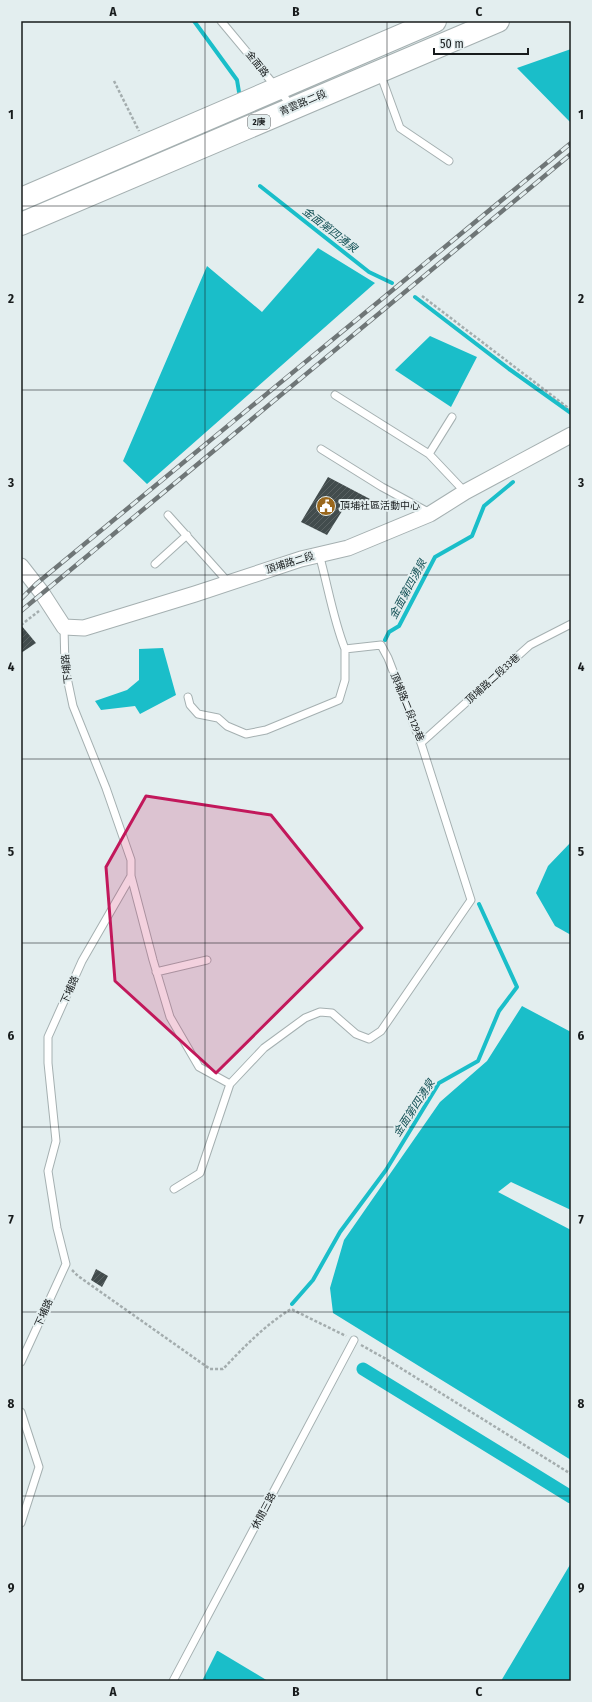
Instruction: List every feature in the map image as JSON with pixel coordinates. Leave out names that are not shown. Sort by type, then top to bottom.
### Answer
[{"type":"main road","name":"2庚","points":[[21,199],[278,90],[435,21]]},
{"type":"main road","name":"青雲路二段","points":[[21,224],[498,21]]},
{"type":"street","name":"頂埔路二段","points":[[64,627],[84,628],[319,554],[348,548],[430,514],[466,492],[571,435]]},
{"type":"street","points":[[21,566],[36,584],[64,627]]},
{"type":"lane","name":"金面路","points":[[221,21],[293,108]]},
{"type":"lane","points":[[379,71],[400,128],[450,161]]},
{"type":"lane","points":[[335,395],[429,454],[466,492]]},
{"type":"lane","points":[[429,454],[452,417]]},
{"type":"lane","points":[[321,449],[382,487],[430,514]]},
{"type":"lane","points":[[168,515],[228,582]]},
{"type":"lane","points":[[155,564],[187,536]]},
{"type":"lane","points":[[188,697],[190,705],[198,714],[218,718],[227,726],[246,734],[266,730],[339,700],[345,680],[345,649],[336,628],[319,554]]},
{"type":"lane","name":"頂埔路二段33巷","points":[[421,743],[530,645],[571,624]]},
{"type":"lane","name":"下埔路","points":[[21,1362],[66,1264],[57,1228],[48,1171],[56,1141],[48,1063],[48,1038],[82,961],[131,876],[131,860],[106,788],[73,706],[65,668],[64,627]]},
{"type":"lane","name":"頂埔路二段129巷","points":[[230,1084],[264,1048],[305,1018],[320,1012],[332,1014],[356,1034],[369,1039],[381,1031],[471,900],[421,743],[381,645],[345,649]]},
{"type":"lane","points":[[131,876],[156,972],[170,1017],[199,1067],[230,1084],[200,1173],[174,1189]]},
{"type":"lane","points":[[156,972],[207,960]]},
{"type":"lane","name":"休閒三路","points":[[173,1681],[354,1340]]},
{"type":"lane","points":[[21,1412],[39,1467],[21,1523]]},
{"type":"path","points":[[114,81],[146,146]]},
{"type":"path","points":[[422,296],[571,410]]},
{"type":"path","points":[[21,625],[49,603]]},
{"type":"path","points":[[66,1264],[78,1276],[210,1369],[223,1368],[279,1316],[291,1309],[354,1340],[362,1347],[386,1359],[571,1474]]},
{"type":"highlighted area","points":[[146,796],[271,815],[362,928],[216,1073],[115,981],[106,867]]},
{"type":"water","points":[[571,49],[571,123],[517,68]]},
{"type":"water","points":[[318,248],[375,283],[147,484],[123,461],[207,266],[262,312]]},
{"type":"water","points":[[430,336],[477,357],[451,407],[395,370]]},
{"type":"water","points":[[163,648],[176,695],[140,714],[135,706],[101,710],[95,701],[127,690],[139,680],[139,649]]},
{"type":"water","points":[[571,842],[571,935],[555,926],[536,893],[548,866]]},
{"type":"water","points":[[522,1006],[571,1032],[571,1210],[511,1182],[498,1192],[571,1230],[571,1460],[333,1313],[330,1288],[344,1240],[440,1102],[487,1061]]},
{"type":"water","points":[[571,1563],[571,1681],[501,1681]]},
{"type":"water","points":[[218,1651],[268,1681],[202,1681]]},
{"type":"building","name":"頂埔社區活動中心","points":[[328,477],[370,499],[363,509],[344,508],[327,535],[301,522]]},
{"type":"building","points":[[21,625],[36,643],[21,653]]},
{"type":"building","points":[[96,1269],[108,1276],[102,1287],[91,1280]]},
{"type":"waterway","name":"金面第四湧泉","points":[[194,21],[237,80],[239,92]]},
{"type":"waterway","name":"金面第四湧泉","points":[[260,186],[369,272],[392,283]]},
{"type":"waterway","name":"金面第四湧泉","points":[[415,297],[509,369],[571,413]]},
{"type":"waterway","name":"金面第四湧泉","points":[[385,640],[389,632],[399,626],[435,557],[472,536],[484,506],[513,482]]},
{"type":"waterway","name":"金面第四湧泉","points":[[292,1304],[313,1280],[340,1232],[386,1170],[439,1083],[478,1061],[499,1011],[517,987],[479,904]]},
{"type":"waterway","points":[[363,1369],[571,1497]]},
{"type":"railway","points":[[21,599],[36,584],[571,143]]},
{"type":"railway","points":[[21,611],[571,154]]},
{"type":"place","name":"頂埔社區活動中心","points":[[326,506]]}]
